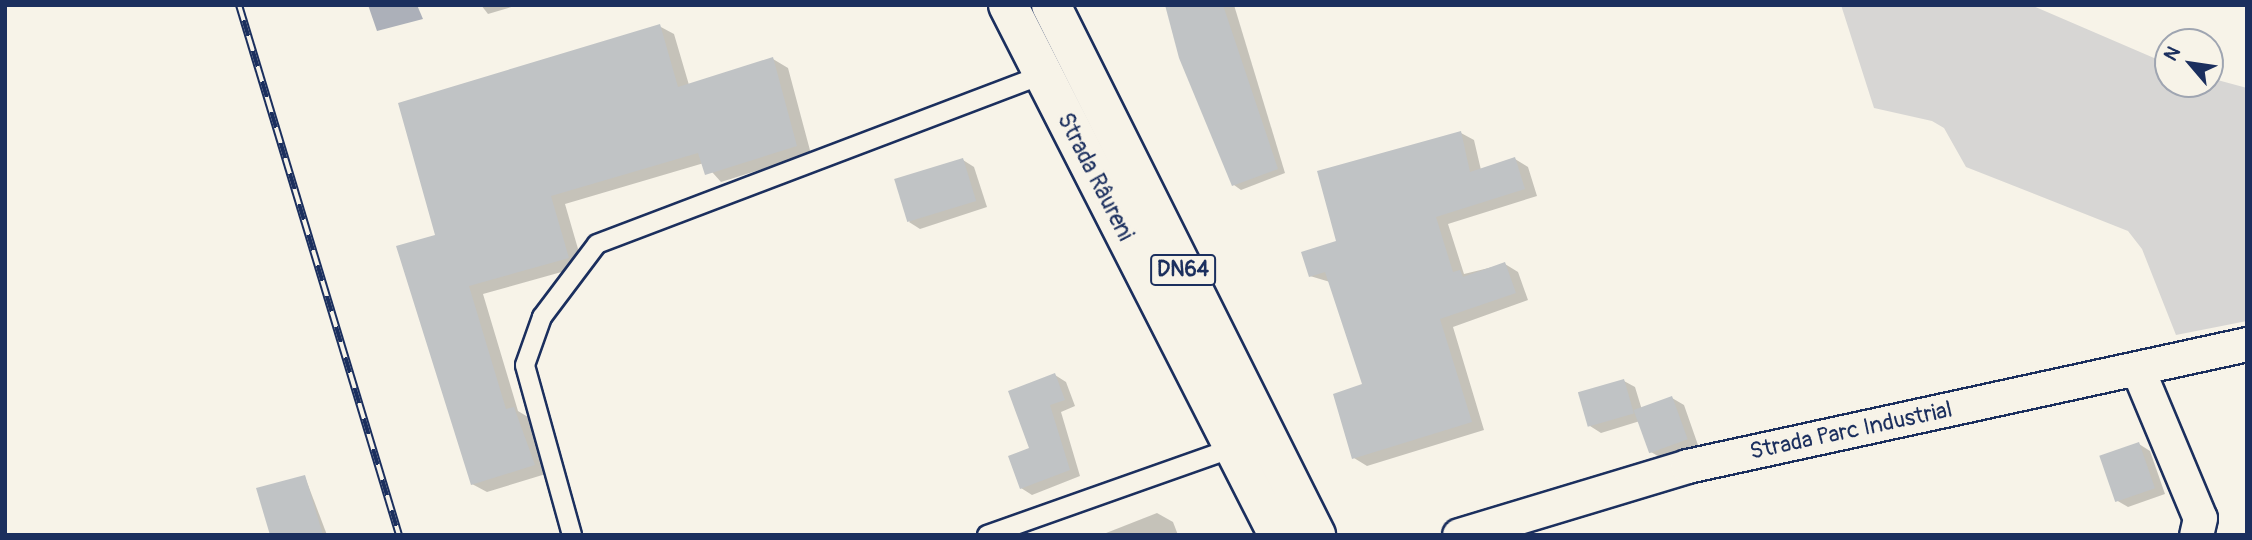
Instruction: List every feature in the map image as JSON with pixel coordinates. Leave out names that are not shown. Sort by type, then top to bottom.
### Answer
[{"type":"main road","name":"Strada Râureni","points":[[1008,5],[1278,535]]},
{"type":"main road","name":"Strada Râureni","points":[[1051,5],[1316,535]]},
{"type":"street","name":"Strada Parc Industrial","points":[[1459,535],[1687,466],[2138,370],[2247,344]]},
{"type":"street","points":[[2138,370],[2200,518],[2196,535]]},
{"type":"street","points":[[1240,461],[1267,483],[1295,535]]},
{"type":"lane","points":[[572,535],[525,365],[542,317],[597,244],[1043,75]]},
{"type":"lane","points":[[987,535],[1240,461]]},
{"type":"shaded area","points":[[368,5],[417,5],[423,19],[377,31]]},
{"type":"shaded area","points":[[1841,5],[2031,5],[2154,58],[2154,98],[2224,98],[2224,82],[2247,88],[2247,321],[2176,335],[2142,249],[2128,231],[1966,167],[1944,128],[1932,121],[1874,108]]},
{"type":"building","points":[[1165,5],[1223,5],[1278,169],[1232,186],[1179,58]]},
{"type":"building","points":[[660,24],[678,87],[773,57],[797,146],[705,175],[698,153],[551,196],[569,258],[469,286],[506,409],[514,407],[535,465],[471,485],[396,246],[435,235],[398,103]]},
{"type":"building","points":[[1461,131],[1470,172],[1515,157],[1525,189],[1436,217],[1453,272],[1460,270],[1463,277],[1505,262],[1516,293],[1440,319],[1472,422],[1352,459],[1333,394],[1362,384],[1325,272],[1309,277],[1301,252],[1336,241],[1317,171]]},
{"type":"building","points":[[963,158],[976,201],[907,222],[894,179]]},
{"type":"building","points":[[1055,373],[1065,400],[1050,405],[1070,470],[1020,489],[1008,456],[1029,448],[1008,391]]},
{"type":"building","points":[[1624,379],[1634,414],[1588,427],[1578,392]]},
{"type":"building","points":[[1672,396],[1688,439],[1649,453],[1633,410]]},
{"type":"building","points":[[2139,442],[2155,488],[2115,502],[2099,456]]},
{"type":"building","points":[[305,475],[323,535],[270,535],[256,488]]},
{"type":"railway","points":[[239,5],[399,535]]}]
